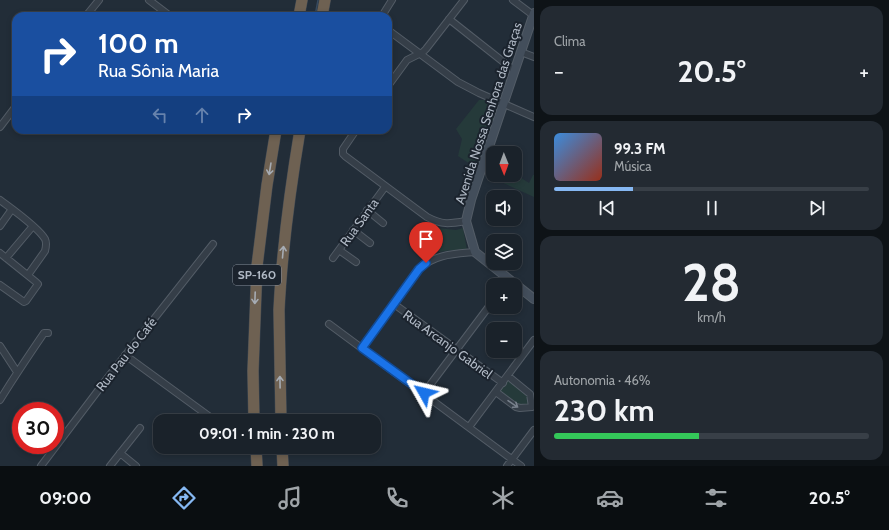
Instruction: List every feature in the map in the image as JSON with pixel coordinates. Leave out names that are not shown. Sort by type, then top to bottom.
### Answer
[{"type":"highway","points":[[300,12],[302,0]]},
{"type":"highway","points":[[323,12],[325,0]]},
{"type":"highway","name":"SP-160","points":[[254,414],[253,371],[257,272],[267,185],[275,134]]},
{"type":"highway","name":"SP-160","points":[[281,414],[280,286],[283,249],[299,134]]},
{"type":"highway","points":[[256,454],[257,466]]},
{"type":"highway","points":[[282,454],[283,466]]},
{"type":"main road","name":"Avenida Nossa Senhora das Graças","points":[[466,221],[471,200],[534,14]]},
{"type":"main road","points":[[466,221],[475,252],[503,278]]},
{"type":"main road","points":[[522,291],[534,299]]},
{"type":"street","points":[[89,12],[99,0]]},
{"type":"street","points":[[150,0],[165,12]]},
{"type":"street","points":[[384,12],[392,0]]},
{"type":"street","points":[[392,81],[407,60],[426,49],[464,0]]},
{"type":"street","points":[[513,0],[534,14]]},
{"type":"street","points":[[449,19],[515,71]]},
{"type":"street","points":[[392,33],[458,82],[479,93],[534,117]]},
{"type":"street","points":[[522,52],[534,57]]},
{"type":"street","points":[[0,127],[12,111]]},
{"type":"street","points":[[353,134],[342,149],[343,154],[385,187],[436,222],[446,224],[466,221]]},
{"type":"street","name":"Rua Santa","points":[[333,258],[385,187]]},
{"type":"street","points":[[0,200],[33,226],[45,239],[47,247],[28,275]]},
{"type":"street","points":[[0,226],[12,209]]},
{"type":"street","points":[[367,210],[383,223]]},
{"type":"street","points":[[6,258],[33,226]]},
{"type":"street","points":[[353,230],[370,243]]},
{"type":"street","name":"Rua Pau do Café","points":[[40,466],[213,244]]},
{"type":"street","points":[[339,250],[356,262]]},
{"type":"street","points":[[362,348],[419,269],[426,263],[444,255],[475,252]]},
{"type":"street","points":[[0,253],[38,284],[25,302],[22,302],[0,285]]},
{"type":"street","name":"Rua Arcanjo Gabriel","points":[[394,304],[503,383]]},
{"type":"street","points":[[424,393],[486,311]]},
{"type":"street","points":[[329,324],[521,466]]},
{"type":"street","points":[[0,400],[44,333],[48,333]]},
{"type":"street","points":[[469,427],[534,340]]},
{"type":"street","points":[[0,346],[17,372]]},
{"type":"street","points":[[125,355],[206,414]]},
{"type":"street","points":[[496,392],[516,407],[533,407],[530,394],[508,376]]},
{"type":"street","points":[[110,466],[140,428]]},
{"type":"street","points":[[507,466],[534,430]]},
{"type":"street","points":[[120,453],[136,466]]},
{"type":"green space","points":[[479,100],[486,100],[498,107],[476,168],[458,156],[462,139],[456,129]]},
{"type":"green space","points":[[534,175],[534,197],[522,192],[522,190],[519,190],[501,182],[522,182],[522,178],[529,183]]},
{"type":"green space","points":[[438,228],[456,230],[463,228],[467,250],[439,252]]},
{"type":"green space","points":[[508,376],[530,394],[532,407],[520,408],[496,392]]},
{"type":"waterway","points":[[316,12],[318,0]]},
{"type":"route","points":[[424,393],[362,348],[419,269],[426,263]]}]
